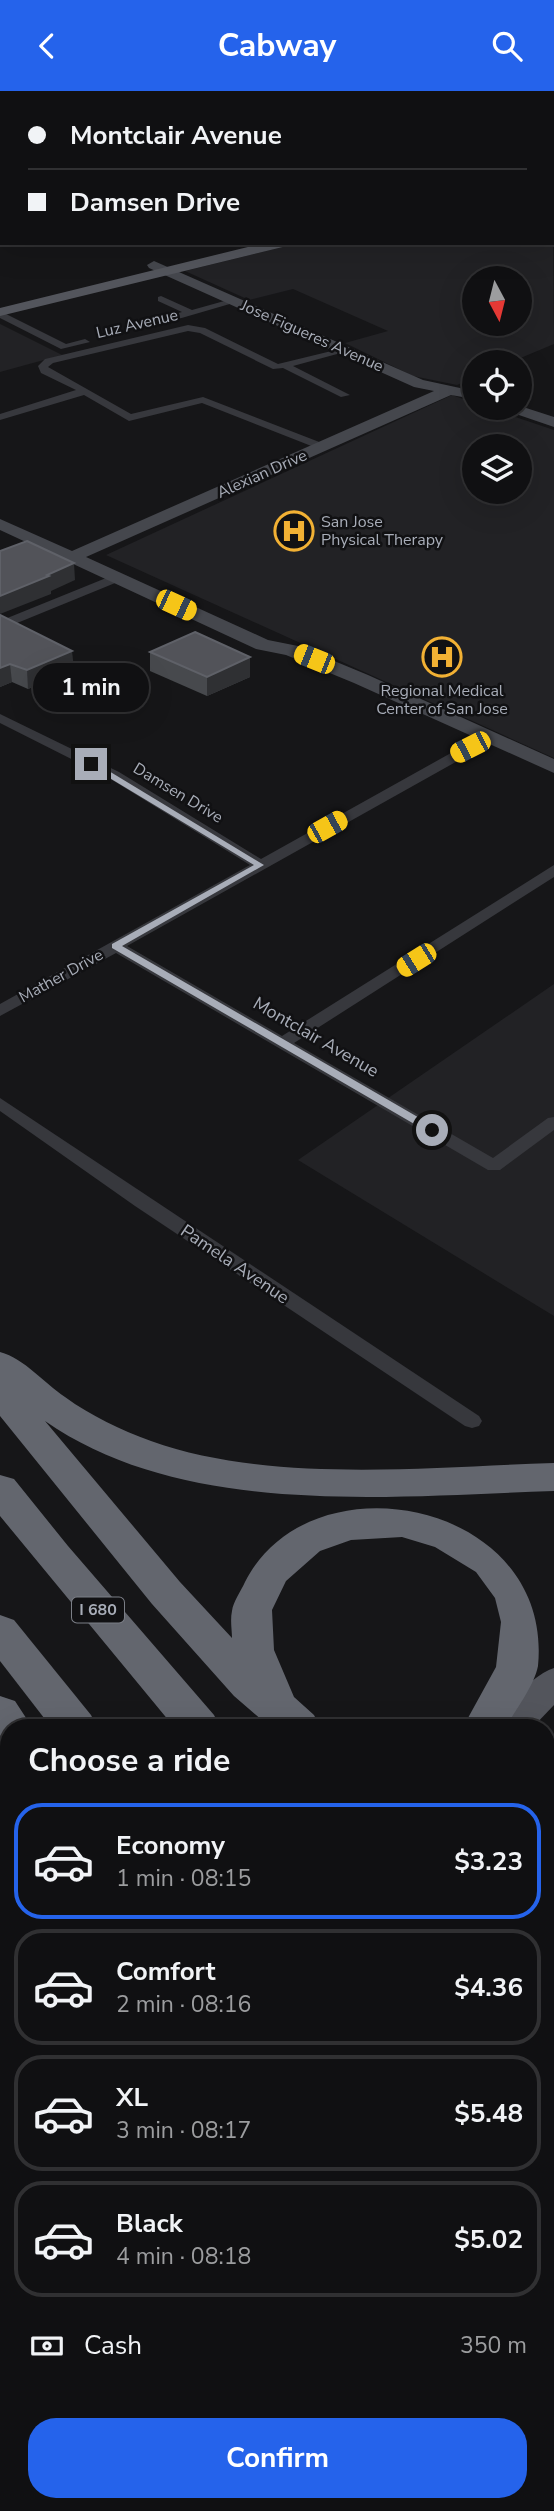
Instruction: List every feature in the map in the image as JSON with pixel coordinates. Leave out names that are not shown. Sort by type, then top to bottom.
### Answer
[{"type":"highway","points":[[0,1365],[39,1398],[85,1428],[133,1449],[197,1468],[261,1478],[322,1482],[554,1477]]},
{"type":"highway","points":[[0,1391],[166,1593],[249,1684],[287,1715]]},
{"type":"highway","name":"I 680","points":[[0,1489],[54,1557],[192,1719]]},
{"type":"highway","points":[[287,1715],[254,1650],[252,1610],[271,1571],[306,1540],[350,1525],[402,1522],[448,1536],[490,1560],[514,1593],[521,1622],[517,1668],[488,1719]]},
{"type":"highway","points":[[0,1631],[70,1719]]},
{"type":"main road","points":[[0,313],[235,245]]},
{"type":"main road","points":[[0,302],[272,245]]},
{"type":"main road","points":[[518,1719],[554,1682]]},
{"type":"street","name":"Jose Figueres Avenue","points":[[160,268],[419,384],[462,392]]},
{"type":"street","points":[[161,299],[191,313]]},
{"type":"street","points":[[149,324],[235,301]]},
{"type":"street","points":[[0,313],[65,347],[127,330]]},
{"type":"street","name":"Luz Avenue","points":[[323,447],[203,400],[129,418],[45,371],[43,366],[49,361],[188,327],[277,366],[284,365],[345,395]]},
{"type":"street","points":[[284,365],[344,349]]},
{"type":"street","name":"Alexian Drive","points":[[72,557],[452,389]]},
{"type":"street","points":[[0,417],[85,391]]},
{"type":"street","points":[[532,415],[554,422]]},
{"type":"street","points":[[0,524],[263,645],[303,654],[554,767]]},
{"type":"street","points":[[0,626],[117,577]]},
{"type":"street","points":[[263,645],[274,657],[554,786]]},
{"type":"street","name":"Damsen Drive","points":[[0,717],[114,775],[260,865]]},
{"type":"street","name":"Mather Drive","points":[[0,1011],[490,737]]},
{"type":"street","points":[[284,1042],[554,870]]},
{"type":"street","name":"Montclair Avenue","points":[[116,946],[494,1166],[554,1122]]},
{"type":"street","name":"Pamela Avenue","points":[[0,1103],[149,1208],[472,1421]]},
{"type":"shaded area","points":[[291,245],[553,245],[554,344],[532,353],[532,350],[462,350],[462,383],[457,385],[413,376],[345,343],[388,331],[293,289],[249,300],[185,271]]},
{"type":"shaded area","points":[[0,324],[62,355],[0,372]]},
{"type":"shaded area","name":"Regional Medical Center of San Jose","points":[[452,395],[462,399],[462,420],[524,420],[554,430],[554,758],[106,555]]},
{"type":"shaded area","points":[[554,984],[554,1316],[298,1160]]},
{"type":"building","points":[[27,541],[74,563],[0,596],[0,551]]},
{"type":"building","points":[[0,615],[72,651],[27,670],[10,664],[0,668]]},
{"type":"building","points":[[195,632],[250,657],[207,677],[150,652]]},
{"type":"place","name":"San Jose Physical Therapy","points":[[294,531]]},
{"type":"place","name":"Regional Medical Center of San Jose","points":[[442,657]]},
{"type":"route","points":[[91,764],[114,775],[260,865],[116,946],[432,1130]]}]
